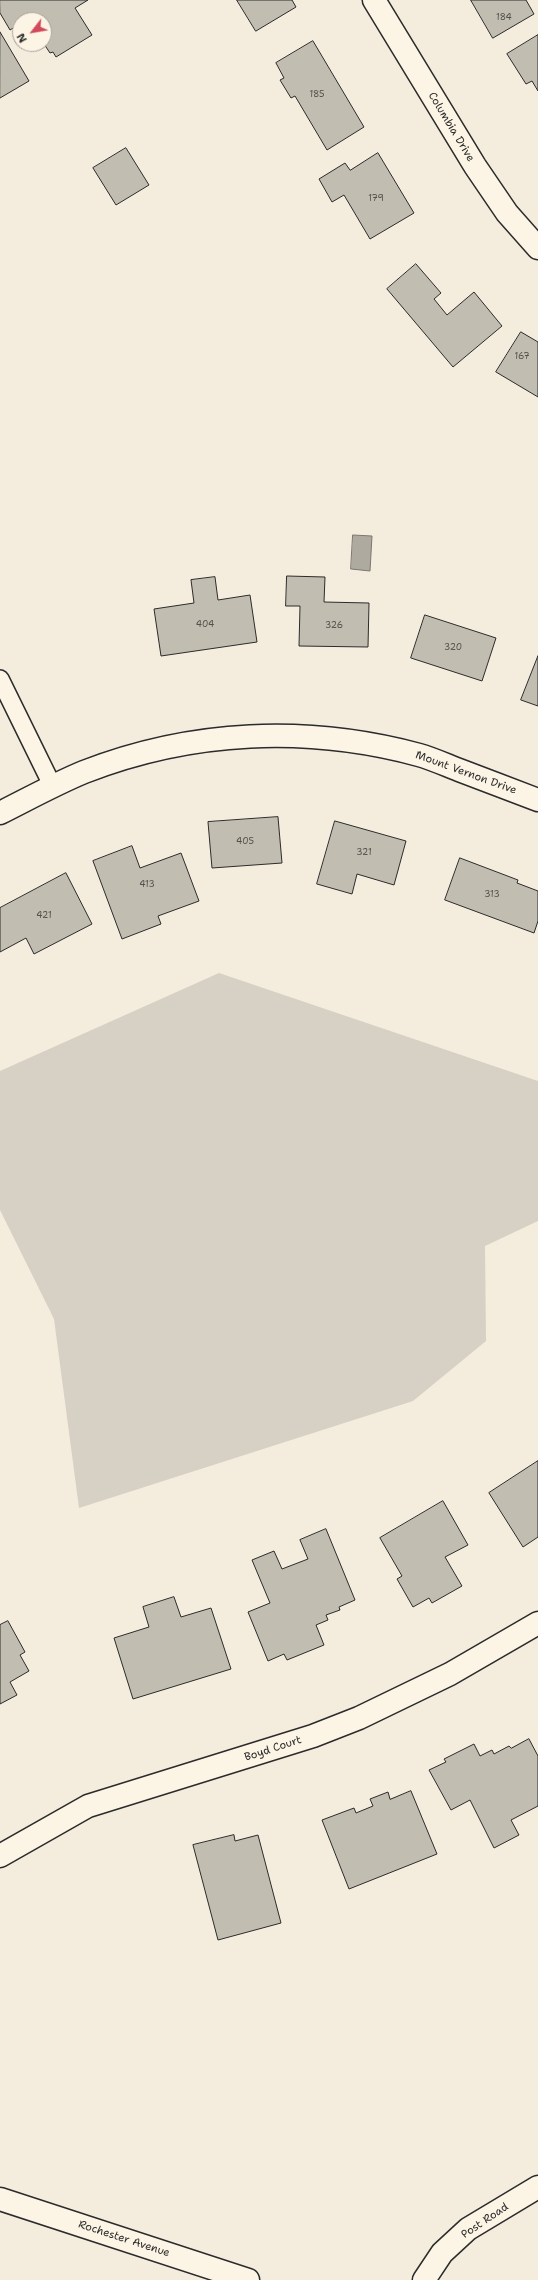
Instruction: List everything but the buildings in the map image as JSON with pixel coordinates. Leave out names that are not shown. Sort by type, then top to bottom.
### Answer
[{"type":"street","name":"Columbia Drive","points":[[374,0],[475,166],[507,214],[538,248]]},
{"type":"street","name":"Mount Vernon Drive","points":[[0,813],[84,772],[149,750],[199,740],[251,735],[302,735],[353,741],[420,755],[538,800]]},
{"type":"street","name":"Boyd Court","points":[[0,1856],[88,1806],[313,1736],[359,1718],[450,1674],[538,1623]]},
{"type":"street","name":"Post Road","points":[[424,2280],[442,2253],[468,2230],[538,2187]]},
{"type":"street","name":"Rochester Avenue","points":[[0,2199],[248,2280]]},
{"type":"lane","points":[[0,678],[5,700],[53,787]]},
{"type":"shaded area","points":[[353,535],[372,536],[370,571],[351,569]]},
{"type":"shaded area","points":[[219,973],[538,1081],[538,1221],[485,1246],[486,1341],[413,1401],[79,1508],[54,1319],[0,1210],[0,1071]]}]
